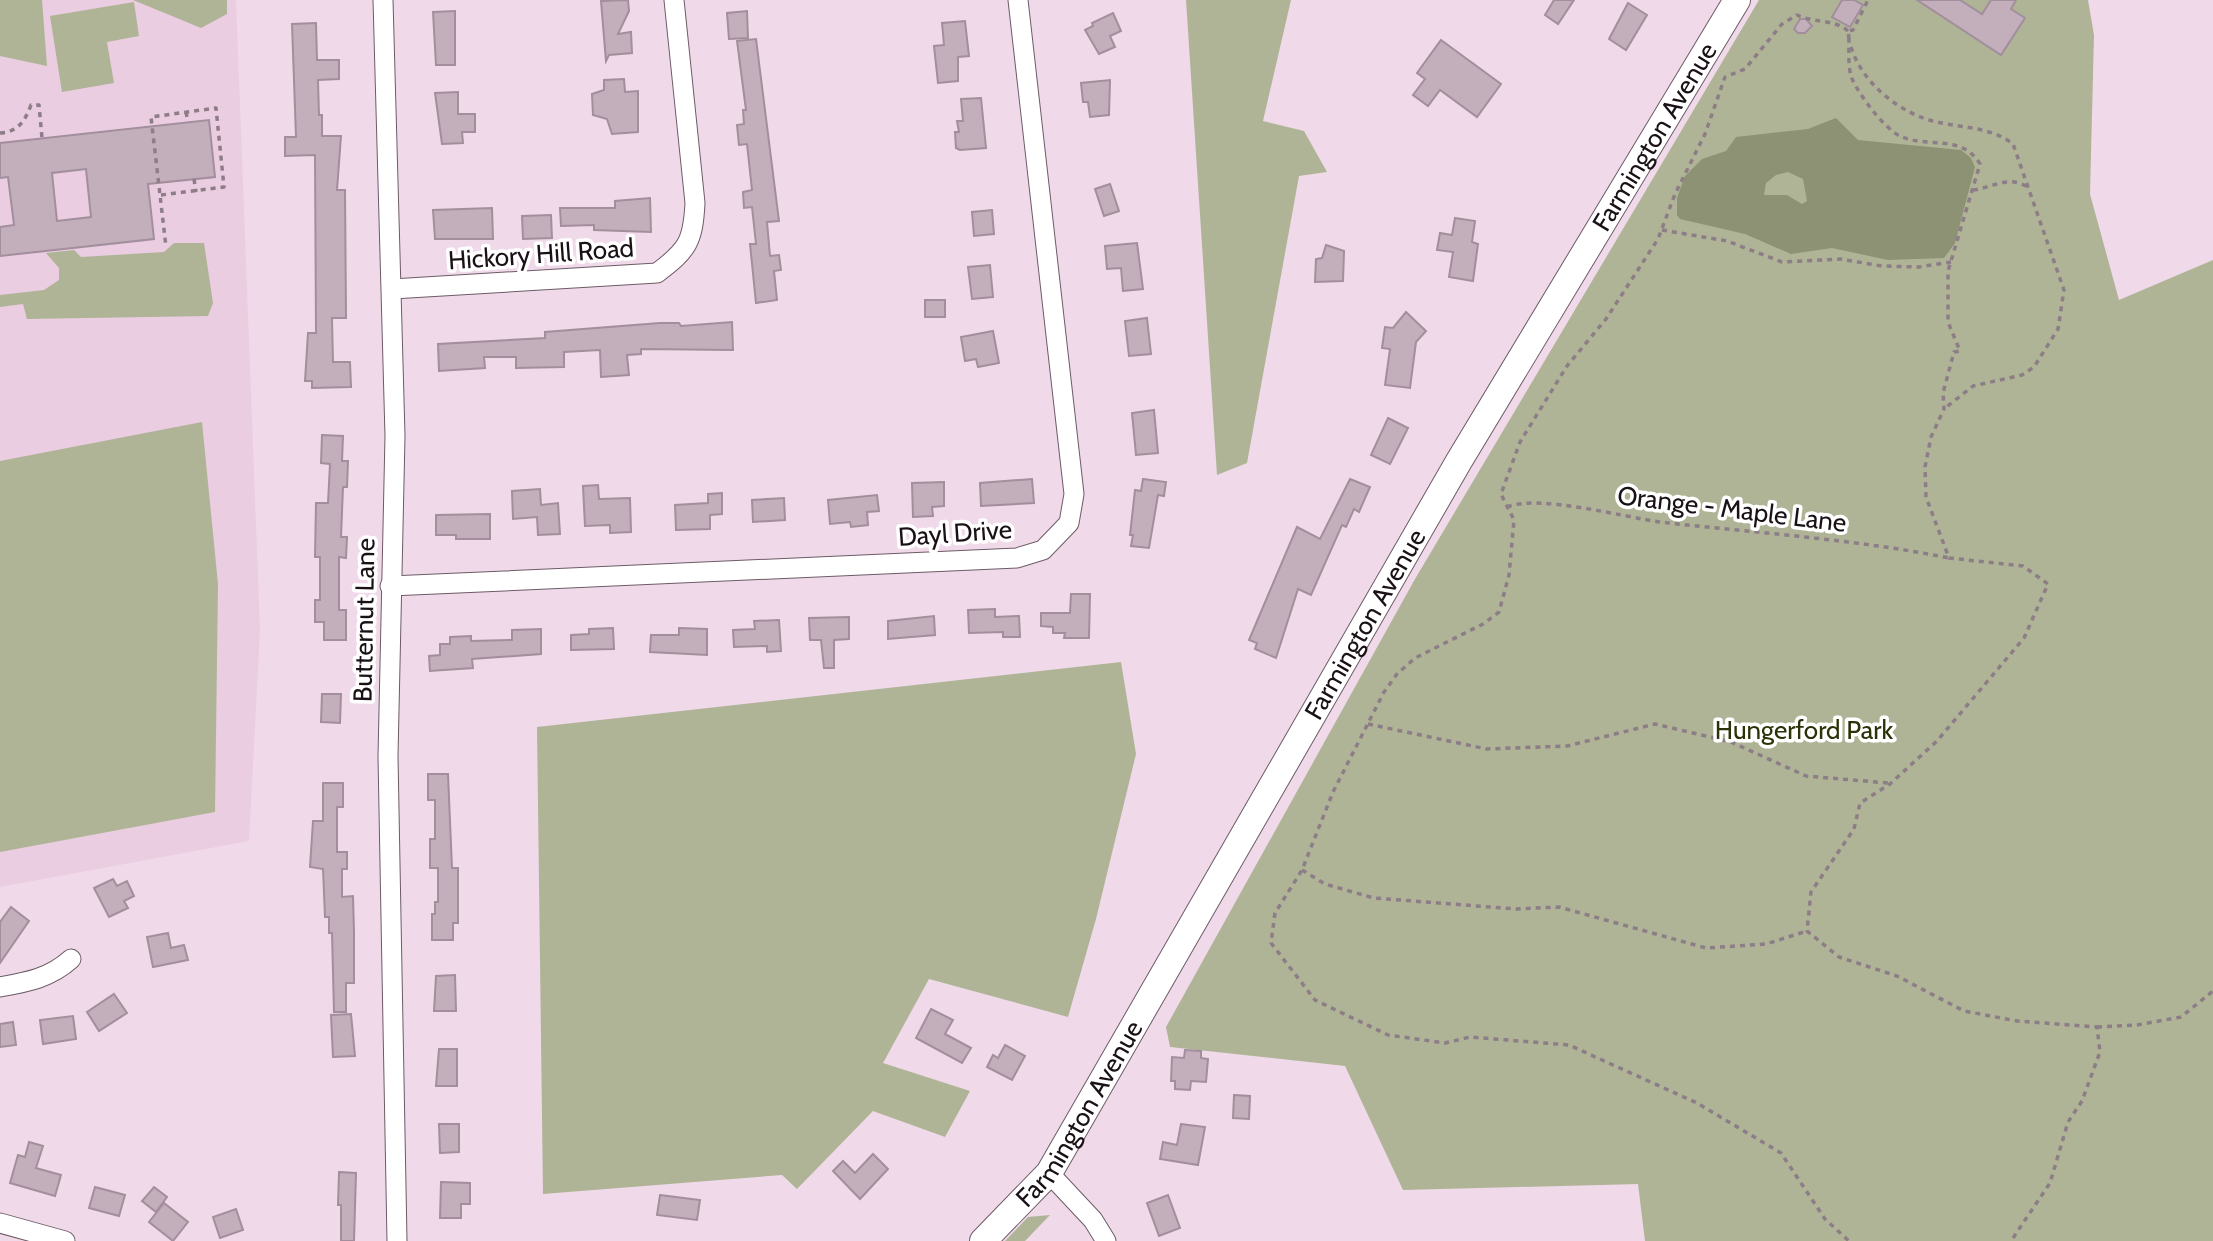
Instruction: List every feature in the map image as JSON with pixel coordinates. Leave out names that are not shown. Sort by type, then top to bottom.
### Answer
[{"type":"main road","name":"Farmington Avenue","points":[[983,1241],[1049,1173],[1452,473],[1737,0]]},
{"type":"street","name":"Butternut Lane","points":[[383,0],[395,436],[388,756],[397,1241]]},
{"type":"street","name":"Hickory Hill Road","points":[[391,289],[657,273],[682,255],[694,233],[695,203],[674,0]]},
{"type":"street","name":"Dayl Drive","points":[[390,586],[1017,558],[1043,550],[1069,523],[1074,494],[1018,0]]},
{"type":"street","points":[[0,987],[36,980],[57,971],[71,959]]},
{"type":"street","points":[[1049,1173],[1093,1220],[1106,1241]]},
{"type":"street","points":[[0,1223],[65,1241]]},
{"type":"path","points":[[1848,31],[1853,30],[1868,0]]},
{"type":"path","points":[[1849,1241],[1825,1219],[1781,1153],[1653,1081],[1569,1045],[1470,1037],[1445,1043],[1388,1035],[1315,1000],[1271,943],[1275,913],[1302,870],[1333,792],[1397,674],[1415,658],[1483,624],[1499,611],[1509,575],[1514,520],[1501,494],[1520,442],[1567,366],[1606,319],[1662,230],[1675,194],[1705,134],[1725,78],[1745,69],[1782,23],[1797,15],[1811,21],[1841,25],[1848,31],[1851,75],[1887,129],[1903,138],[1960,145],[1971,151],[1980,164],[1948,271],[1948,322],[1960,351],[1954,352],[1943,393],[1944,409],[1926,452],[1926,497],[1950,558]]},
{"type":"path","points":[[1849,38],[1854,58],[1869,81],[1897,103],[1934,121],[1998,133],[2013,144],[2064,290],[2058,329],[2034,367],[2022,375],[1973,386],[1944,409]]},
{"type":"path","points":[[0,134],[12,132],[25,121],[32,106],[39,106],[42,138]]},
{"type":"path","points":[[161,195],[224,187],[216,108],[151,117],[166,247]]},
{"type":"path","points":[[186,112],[188,122]]},
{"type":"path","points":[[194,179],[196,192]]},
{"type":"path","points":[[1972,190],[2012,181],[2020,181],[2029,190]]},
{"type":"path","points":[[1662,230],[1727,241],[1782,262],[1840,260],[1882,266],[1919,267],[1951,262]]},
{"type":"path","name":"Orange - Maple Lane","points":[[1507,507],[1551,504],[1660,522],[1893,547],[1950,558],[2023,566],[2048,584],[2024,638],[1937,741],[1890,784]]},
{"type":"path","points":[[1368,724],[1487,749],[1567,746],[1655,724],[1731,743],[1806,776],[1890,784]]},
{"type":"path","points":[[1807,931],[1811,891],[1854,829],[1860,803],[1890,784]]},
{"type":"path","points":[[1302,870],[1325,884],[1374,898],[1516,909],[1559,907],[1706,948],[1766,944],[1807,931]]},
{"type":"path","points":[[1807,931],[1839,957],[1896,976],[1964,1011],[2017,1021],[2097,1027],[2181,1017],[2213,991]]},
{"type":"path","points":[[2011,1241],[2050,1183],[2068,1122],[2082,1101],[2100,1052],[2097,1027]]},
{"type":"shaded area","points":[[0,0],[236,0],[260,630],[249,841],[0,887]]},
{"type":"shaded area","points":[[1836,118],[1858,140],[1961,150],[1971,158],[1975,167],[1955,243],[1944,258],[1888,260],[1832,248],[1791,254],[1745,234],[1680,219],[1677,215],[1677,198],[1685,176],[1702,159],[1726,151],[1736,137],[1808,129]],"holes":[[[1788,172],[1803,179],[1807,201],[1802,204],[1787,195],[1764,195],[1766,183],[1776,175]]]},
{"type":"green space","points":[[0,0],[42,0],[47,66],[0,56]]},
{"type":"green space","points":[[133,0],[227,0],[227,14],[201,28]]},
{"type":"green space","points":[[1186,0],[1291,0],[1263,121],[1304,131],[1327,172],[1299,176],[1247,463],[1217,475]]},
{"type":"green space","name":"Hungerford Park","points":[[1759,0],[2088,0],[2094,35],[2090,194],[2119,300],[2213,260],[2213,1241],[1645,1241],[1638,1184],[1403,1190],[1345,1066],[1170,1047],[1166,1027],[1415,579]]},
{"type":"green space","points":[[134,2],[139,36],[107,42],[114,83],[62,92],[50,16]]},
{"type":"green space","points":[[174,243],[204,243],[213,303],[208,316],[27,319],[23,304],[0,307],[0,295],[44,290],[59,280],[59,268],[46,253],[74,250],[81,257],[164,252]]},
{"type":"green space","points":[[202,422],[218,584],[215,812],[0,852],[0,461]]},
{"type":"green space","points":[[1121,662],[1136,754],[1096,919],[1068,1017],[929,979],[883,1063],[970,1091],[945,1137],[873,1111],[797,1189],[782,1175],[543,1194],[537,727]]},
{"type":"green space","points":[[1050,1215],[1025,1241],[1005,1241],[1028,1217]]},
{"type":"building","points":[[628,0],[629,11],[618,34],[631,32],[632,53],[609,55],[606,61],[601,1]]},
{"type":"building","points":[[1554,0],[1574,0],[1558,24],[1545,15]]},
{"type":"building","points":[[1842,0],[1854,0],[1863,5],[1850,27],[1832,17]]},
{"type":"building","points":[[1917,0],[1960,0],[1982,14],[1991,0],[2016,0],[2011,9],[2025,18],[2001,55]]},
{"type":"building","points":[[1628,3],[1647,15],[1626,50],[1609,39]]},
{"type":"building","points":[[455,11],[455,65],[436,65],[433,12]]},
{"type":"building","points":[[747,11],[748,38],[729,39],[727,13]]},
{"type":"building","points":[[1113,13],[1121,31],[1110,36],[1115,47],[1099,54],[1085,30],[1093,26],[1092,23]]},
{"type":"building","points":[[1800,19],[1806,19],[1812,26],[1805,33],[1798,33],[1794,29]]},
{"type":"building","points":[[965,21],[969,56],[958,57],[958,81],[938,83],[934,46],[944,45],[942,23]]},
{"type":"building","points":[[316,23],[317,60],[339,60],[339,79],[318,80],[319,115],[322,115],[322,136],[341,136],[337,190],[345,190],[346,318],[332,318],[333,362],[350,362],[351,387],[312,388],[312,381],[305,381],[308,333],[316,333],[315,155],[285,156],[285,137],[296,137],[292,24]]},
{"type":"building","points":[[756,39],[779,221],[767,222],[770,256],[779,255],[781,270],[774,271],[777,300],[756,303],[750,244],[756,244],[752,207],[744,208],[743,192],[752,190],[747,144],[739,145],[737,125],[744,124],[743,110],[746,110],[737,41]]},
{"type":"building","points":[[1441,40],[1501,84],[1477,117],[1440,90],[1428,106],[1413,95],[1425,79],[1417,73]]},
{"type":"building","points":[[624,79],[625,92],[638,91],[638,132],[612,134],[607,119],[593,115],[592,94],[604,90],[604,80]]},
{"type":"building","points":[[1110,80],[1109,115],[1090,117],[1088,102],[1083,102],[1081,83]]},
{"type":"building","points":[[458,92],[458,114],[475,114],[475,132],[462,132],[463,143],[442,144],[435,93]]},
{"type":"building","points":[[981,98],[986,148],[960,150],[956,148],[955,132],[959,132],[957,121],[963,121],[961,99]]},
{"type":"building","points":[[209,120],[215,177],[148,184],[154,239],[0,256],[0,227],[14,225],[8,177],[0,178],[0,143]],"holes":[[[86,169],[91,217],[57,221],[52,173]]]},
{"type":"building","points":[[1110,184],[1119,211],[1104,216],[1095,189]]},
{"type":"building","points":[[650,198],[651,232],[594,230],[594,225],[561,226],[560,208],[615,208],[615,201]]},
{"type":"building","points":[[492,208],[493,239],[435,239],[433,210]]},
{"type":"building","points":[[992,210],[994,234],[974,236],[972,212]]},
{"type":"building","points":[[551,215],[552,238],[523,239],[522,216]]},
{"type":"building","points":[[1455,218],[1475,221],[1472,242],[1478,244],[1473,281],[1449,277],[1453,252],[1437,250],[1440,233],[1452,235]]},
{"type":"building","points":[[1137,243],[1143,289],[1123,291],[1121,268],[1107,269],[1105,246]]},
{"type":"building","points":[[1326,245],[1344,251],[1343,281],[1315,282],[1316,259],[1322,258]]},
{"type":"building","points":[[990,265],[993,297],[972,299],[968,267]]},
{"type":"building","points":[[925,300],[945,300],[945,317],[925,317]]},
{"type":"building","points":[[1406,312],[1426,331],[1416,342],[1410,388],[1385,385],[1390,349],[1382,348],[1385,327],[1393,328]]},
{"type":"building","points":[[1147,318],[1151,354],[1129,356],[1125,321]]},
{"type":"building","points":[[732,322],[733,350],[641,349],[641,354],[627,355],[629,375],[601,377],[600,350],[564,352],[564,367],[516,368],[516,357],[484,357],[485,368],[439,371],[438,344],[545,338],[545,332],[660,323],[679,323],[681,326]]},
{"type":"building","points":[[993,331],[999,363],[978,367],[976,359],[965,361],[961,337]]},
{"type":"building","points":[[1154,410],[1158,453],[1136,455],[1132,413]]},
{"type":"building","points":[[1388,418],[1408,428],[1390,464],[1371,455]]},
{"type":"building","points":[[322,435],[343,436],[342,461],[348,461],[347,487],[343,487],[341,537],[347,537],[346,558],[339,557],[339,610],[346,610],[346,640],[324,640],[324,622],[315,622],[315,600],[320,600],[320,557],[315,557],[316,503],[328,503],[330,464],[321,463]]},
{"type":"building","points":[[1032,479],[1034,503],[981,506],[980,483]]},
{"type":"building","points":[[1143,479],[1166,482],[1164,496],[1158,495],[1149,548],[1131,546],[1133,535],[1130,535],[1135,490],[1141,491]]},
{"type":"building","points":[[1350,479],[1370,487],[1359,512],[1354,509],[1346,527],[1342,525],[1311,595],[1298,589],[1276,658],[1255,649],[1257,643],[1249,640],[1297,527],[1320,539]]},
{"type":"building","points":[[944,482],[944,506],[932,507],[933,516],[913,517],[912,483]]},
{"type":"building","points":[[598,485],[599,499],[630,498],[631,532],[610,533],[610,525],[585,526],[583,486]]},
{"type":"building","points":[[540,489],[541,505],[558,503],[560,534],[538,535],[537,517],[513,519],[512,491]]},
{"type":"building","points":[[722,493],[722,514],[710,515],[710,529],[676,530],[675,505],[708,503],[708,494]]},
{"type":"building","points":[[877,495],[879,511],[867,512],[868,525],[851,527],[850,522],[830,524],[828,500]]},
{"type":"building","points":[[784,498],[785,520],[753,522],[752,500]]},
{"type":"building","points":[[490,514],[490,539],[456,539],[456,535],[436,535],[436,515]]},
{"type":"building","points":[[1071,594],[1090,594],[1089,638],[1064,638],[1065,633],[1053,633],[1053,627],[1041,626],[1041,613],[1070,613]]},
{"type":"building","points":[[995,609],[995,617],[1019,616],[1020,637],[1003,637],[1003,632],[969,633],[968,610]]},
{"type":"building","points":[[934,616],[935,635],[888,639],[888,621]]},
{"type":"building","points":[[849,617],[849,639],[834,640],[834,668],[824,668],[821,640],[810,640],[809,618]]},
{"type":"building","points":[[779,620],[781,651],[767,652],[767,646],[734,647],[733,630],[755,629],[754,621]]},
{"type":"building","points":[[613,628],[614,649],[571,650],[571,635],[589,634],[589,629]]},
{"type":"building","points":[[679,628],[707,629],[707,655],[650,652],[651,635],[679,635]]},
{"type":"building","points":[[541,629],[541,654],[472,659],[473,668],[430,671],[429,656],[440,655],[440,644],[450,644],[450,637],[471,636],[471,641],[512,640],[512,630]]},
{"type":"building","points":[[322,694],[341,694],[340,723],[321,722]]},
{"type":"building","points":[[428,774],[448,774],[452,868],[458,868],[458,923],[453,923],[453,940],[432,940],[432,914],[435,914],[435,902],[438,902],[438,868],[430,868],[430,839],[435,839],[435,800],[428,800]]},
{"type":"building","points":[[323,783],[343,783],[343,807],[337,807],[337,852],[347,852],[347,869],[342,869],[342,897],[353,896],[354,932],[354,983],[346,983],[346,1012],[334,1012],[332,933],[329,933],[329,917],[325,917],[323,869],[310,867],[313,821],[323,821]]},
{"type":"building","points":[[113,879],[117,886],[127,881],[134,896],[124,901],[128,908],[109,917],[94,888]]},
{"type":"building","points":[[11,907],[29,921],[0,963],[0,922]]},
{"type":"building","points":[[168,933],[171,948],[184,945],[188,960],[153,967],[147,937]]},
{"type":"building","points":[[455,975],[456,1011],[434,1011],[436,976]]},
{"type":"building","points":[[114,994],[127,1013],[99,1031],[87,1012]]},
{"type":"building","points":[[931,1009],[953,1020],[945,1034],[971,1048],[962,1063],[916,1038]]},
{"type":"building","points":[[351,1014],[355,1056],[333,1057],[331,1015]]},
{"type":"building","points":[[73,1016],[76,1039],[43,1044],[40,1020]]},
{"type":"building","points":[[13,1022],[16,1045],[0,1047],[0,1024]]},
{"type":"building","points":[[1005,1045],[1025,1056],[1012,1080],[987,1067],[993,1055],[998,1058]]},
{"type":"building","points":[[439,1049],[457,1049],[457,1086],[436,1086]]},
{"type":"building","points":[[1185,1050],[1201,1051],[1201,1058],[1208,1059],[1206,1082],[1191,1081],[1190,1090],[1175,1089],[1175,1081],[1171,1081],[1172,1057],[1184,1058]]},
{"type":"building","points":[[1234,1095],[1250,1096],[1249,1119],[1233,1118]]},
{"type":"building","points":[[439,1124],[459,1124],[459,1152],[440,1153]]},
{"type":"building","points":[[1181,1124],[1205,1127],[1198,1165],[1160,1159],[1163,1142],[1177,1145]]},
{"type":"building","points":[[29,1142],[43,1146],[36,1168],[61,1175],[55,1196],[10,1183],[18,1155],[25,1157]]},
{"type":"building","points":[[873,1154],[888,1169],[860,1199],[833,1171],[843,1161],[855,1173]]},
{"type":"building","points":[[339,1172],[356,1173],[354,1241],[341,1241]]},
{"type":"building","points":[[441,1182],[470,1183],[470,1204],[461,1204],[461,1218],[440,1218]]},
{"type":"building","points":[[95,1187],[125,1195],[119,1216],[89,1208]]},
{"type":"building","points":[[154,1187],[167,1197],[156,1212],[142,1201]]},
{"type":"building","points":[[660,1195],[700,1200],[697,1220],[657,1215]]},
{"type":"building","points":[[1168,1195],[1180,1228],[1159,1236],[1147,1203]]},
{"type":"building","points":[[164,1203],[188,1222],[173,1241],[149,1222]]},
{"type":"building","points":[[236,1209],[243,1230],[220,1238],[213,1217]]}]
